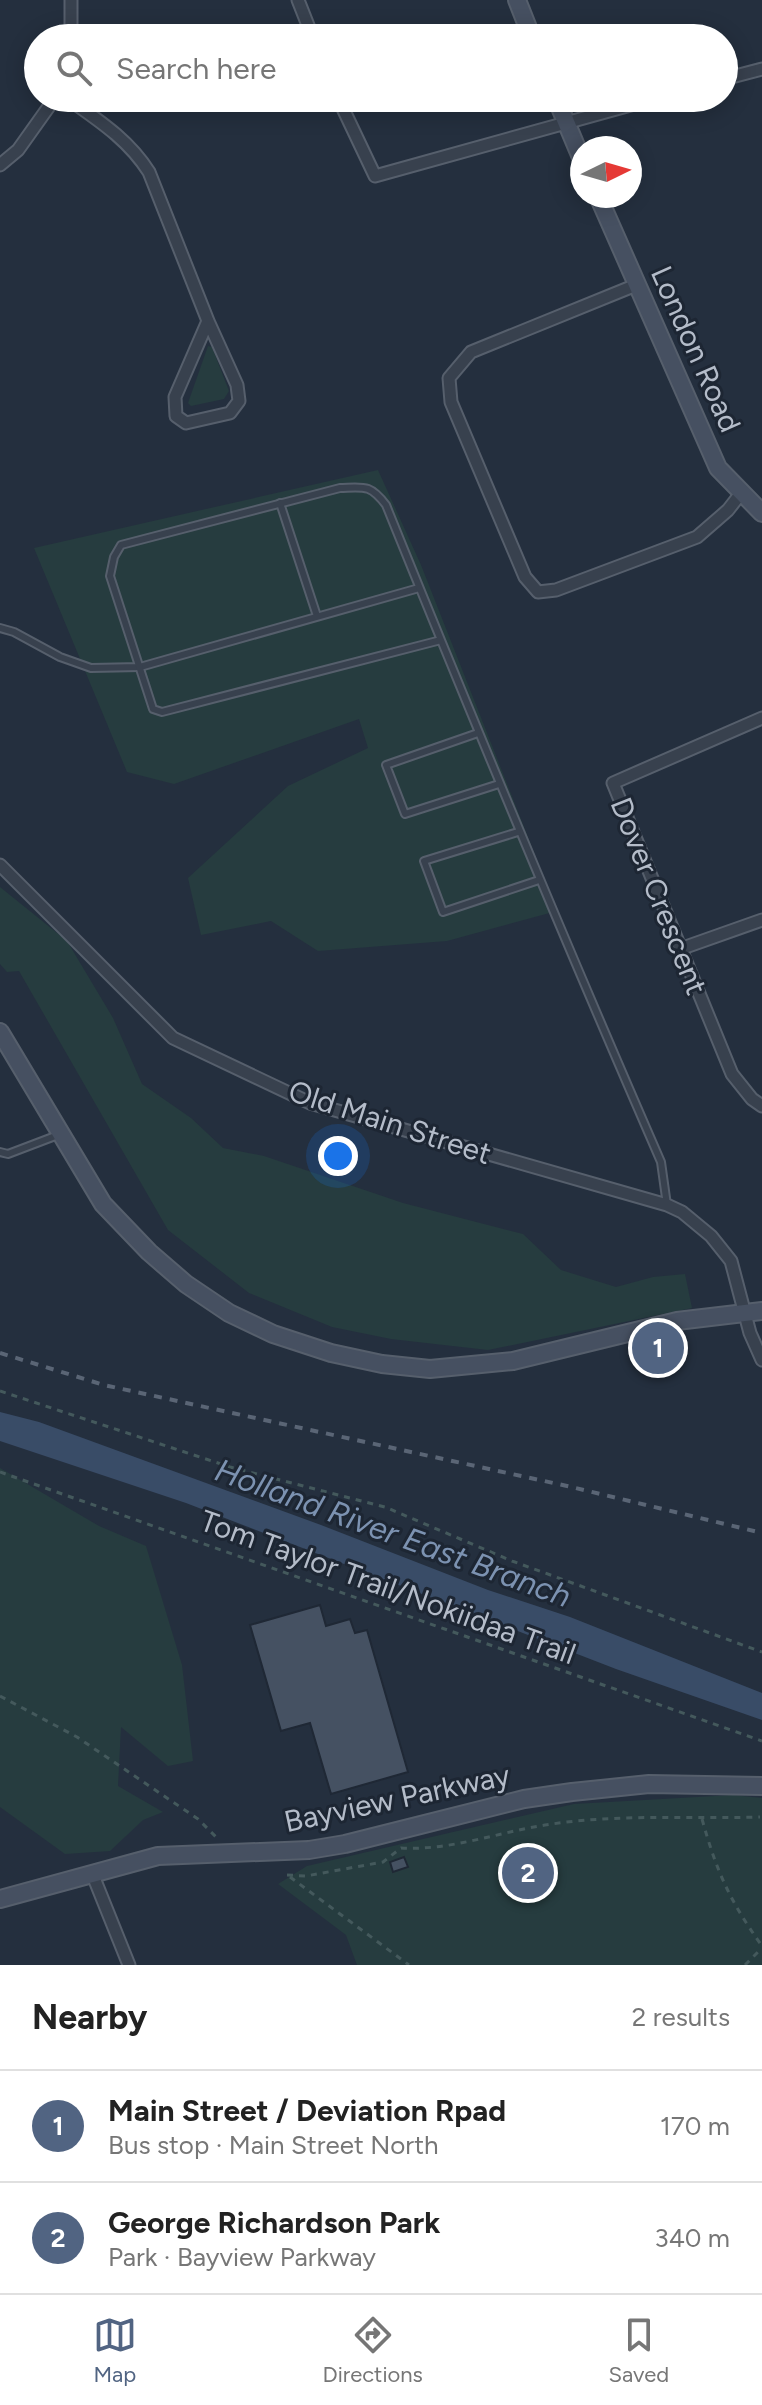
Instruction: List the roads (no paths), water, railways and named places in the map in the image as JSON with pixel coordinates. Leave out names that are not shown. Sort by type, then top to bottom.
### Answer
[{"type":"street","points":[[71,0],[71,24]]},
{"type":"street","points":[[298,0],[307,24]]},
{"type":"street","points":[[517,0],[526,24]]},
{"type":"street","points":[[738,75],[762,69]]},
{"type":"street","points":[[0,165],[18,150],[45,112]]},
{"type":"street","points":[[87,112],[116,133],[140,159],[156,187],[208,321],[237,385],[239,401],[230,413],[186,423],[176,416],[175,397],[208,321]]},
{"type":"street","points":[[345,112],[375,176],[604,112]]},
{"type":"street","points":[[562,112],[572,136]]},
{"type":"street","name":"London Road","points":[[603,208],[718,468],[762,513]]},
{"type":"street","points":[[636,285],[471,352],[449,378],[451,402],[525,577],[538,592],[556,590],[697,537],[728,510],[742,492]]},
{"type":"street","name":"Dover Crescent","points":[[762,718],[613,783],[732,1074],[752,1099],[762,1106]]},
{"type":"street","name":"Old Main Street","points":[[0,865],[173,1038],[310,1103],[667,1205],[682,1212],[711,1236],[731,1261],[744,1313],[762,1360]]},
{"type":"street","points":[[680,949],[762,920]]},
{"type":"street","points":[[0,1032],[103,1204],[149,1252],[186,1284],[229,1313],[273,1334],[331,1353],[382,1364],[430,1369],[499,1363],[677,1321],[762,1311]]},
{"type":"street","name":"Bayview Parkway","points":[[0,1899],[158,1856],[279,1853],[345,1844],[524,1799],[649,1784],[762,1786]]},
{"type":"street","points":[[92,1873],[129,1965]]},
{"type":"lane","points":[[441,640],[162,712],[153,709],[110,576],[114,557],[121,545],[280,503],[340,488],[375,490],[386,505],[419,588],[441,640],[518,832],[661,1162],[667,1205]]},
{"type":"lane","points":[[280,503],[317,616]]},
{"type":"lane","points":[[0,628],[14,632],[60,657],[91,668],[140,667],[419,588]]},
{"type":"lane","points":[[478,733],[386,765],[405,814],[499,784]]},
{"type":"lane","points":[[518,832],[424,861],[443,912],[539,880]]},
{"type":"lane","points":[[0,1152],[8,1154],[61,1134]]},
{"type":"water","points":[[0,1412],[39,1422],[321,1525],[488,1590],[570,1617],[762,1693],[762,1720],[616,1669],[186,1503],[0,1441]]},
{"type":"railway","points":[[0,1353],[104,1385],[567,1486],[762,1533]]},
{"type":"place","name":"Main Street / Deviation Rpad","points":[[658,1348]]},
{"type":"place","name":"George Richardson Park","points":[[528,1873]]},
{"type":"water label","name":"Holland River East Branch","points":[[393,1533]]}]
